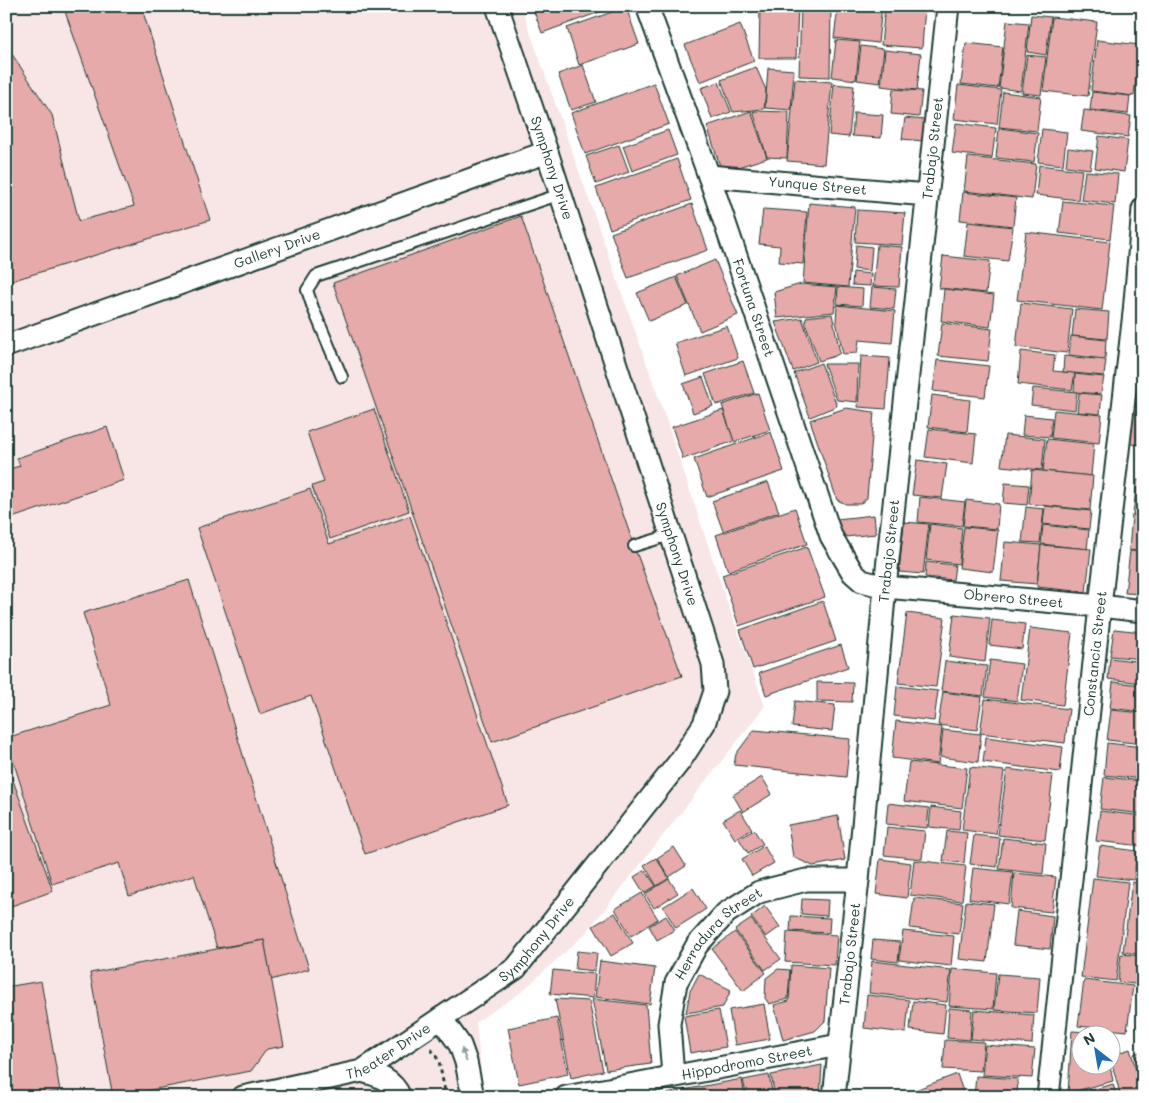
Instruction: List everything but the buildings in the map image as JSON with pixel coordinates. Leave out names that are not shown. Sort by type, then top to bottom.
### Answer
[{"type":"street","name":"Symphony Drive","points":[[440,1018],[516,968],[680,762],[704,724],[715,691],[713,664],[548,152],[496,6]]},
{"type":"street","name":"Fortuna Street","points":[[647,6],[709,176],[832,536],[853,573],[862,581],[885,587]]},
{"type":"street","name":"Trabajo Street","points":[[834,1097],[858,880],[885,587],[948,6]]},
{"type":"street","name":"Gallery Drive","points":[[6,346],[548,152]]},
{"type":"street","name":"Yunque Street","points":[[709,176],[927,195]]},
{"type":"street","name":"Constancia Street","points":[[1048,1097],[1100,606],[1134,313],[1143,210]]},
{"type":"street","name":"Obrero Street","points":[[885,587],[1143,611]]},
{"type":"street","name":"Herradura Street","points":[[673,1076],[669,1024],[676,984],[697,945],[726,913],[759,892],[806,880],[858,880]]},
{"type":"street","name":"Theater Drive","points":[[243,1097],[362,1071],[440,1018]]},
{"type":"street","points":[[440,1018],[460,1046],[466,1062],[473,1097]]},
{"type":"street","name":"Hippodromo Street","points":[[566,1097],[839,1045]]},
{"type":"street","points":[[362,1071],[381,1076],[397,1089],[400,1097]]},
{"type":"lane","points":[[342,377],[312,308],[307,290],[316,276],[561,194]]},
{"type":"lane","points":[[634,546],[671,535]]},
{"type":"path","points":[[421,1031],[439,1061],[446,1097]]},
{"type":"shaded area","points":[[6,6],[521,6],[666,419],[727,602],[765,706],[586,933],[520,993],[476,1022],[482,1083],[405,1097],[6,1097]]}]
